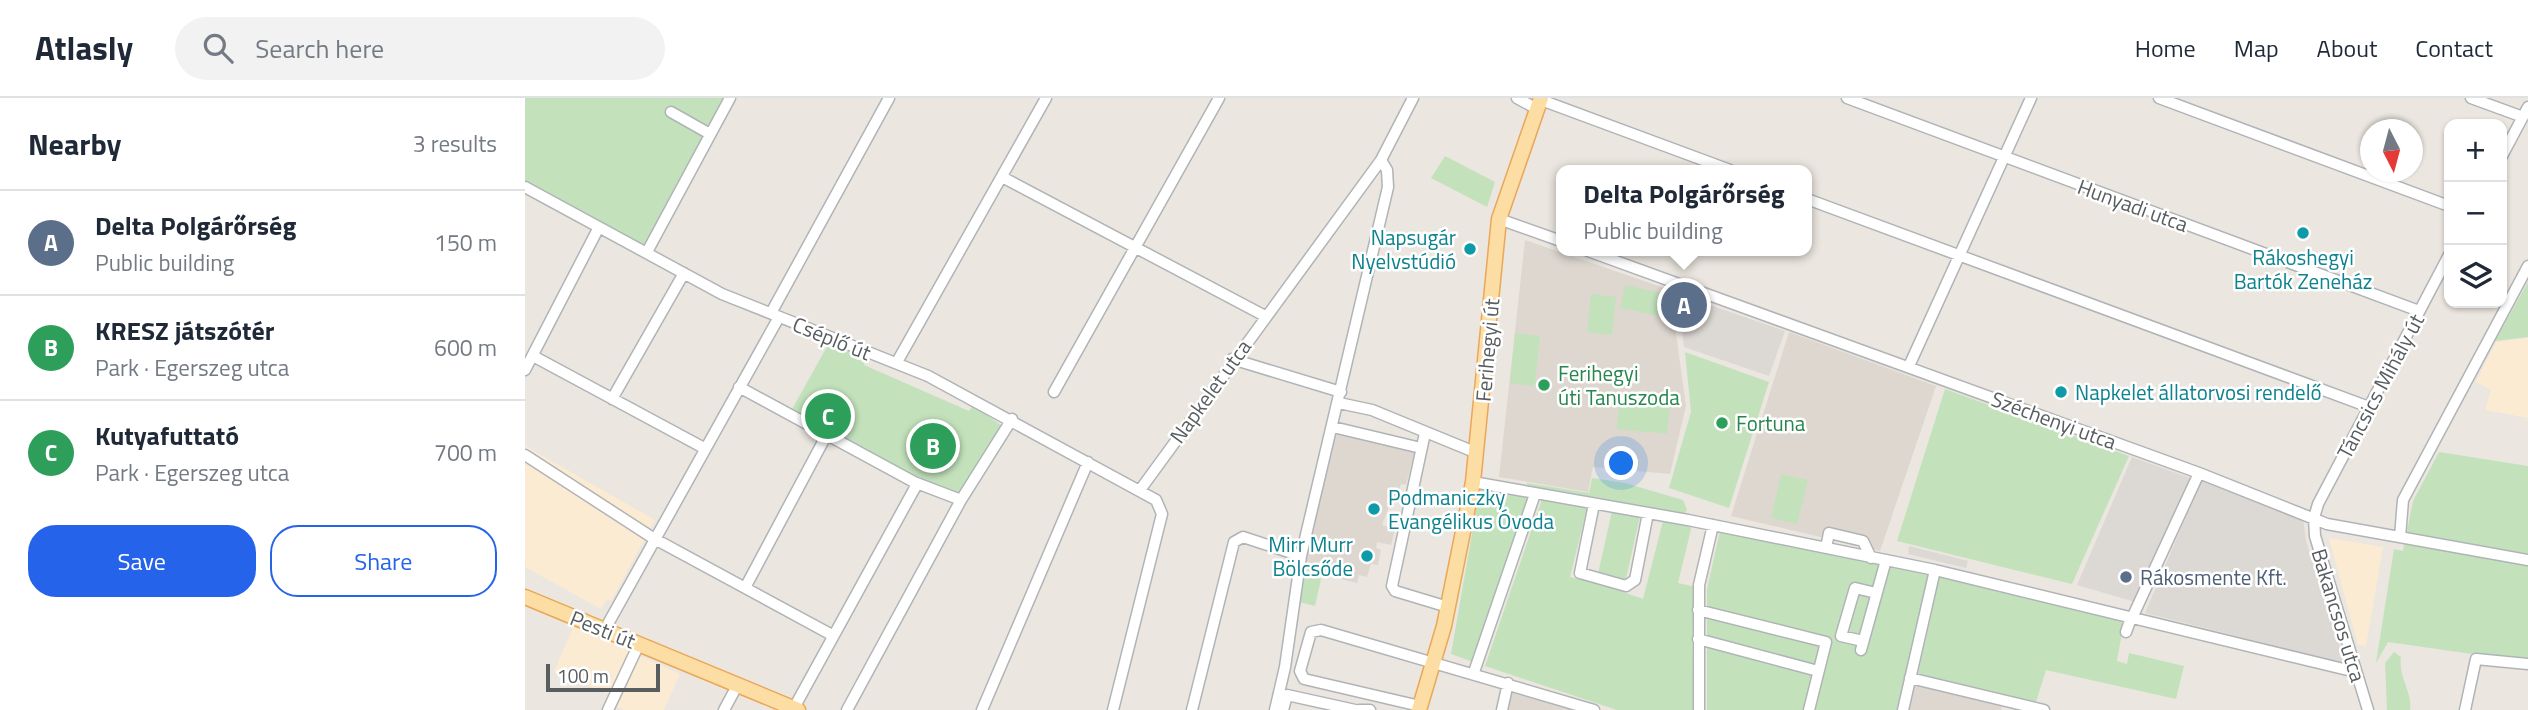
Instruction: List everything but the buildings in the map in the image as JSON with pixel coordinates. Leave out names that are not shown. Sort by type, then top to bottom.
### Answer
[{"type":"main road","name":"Ferihegyi út","points":[[1420,708],[1448,607],[1473,482],[1499,219],[1540,102]]},
{"type":"main road","name":"Pesti út","points":[[525,597],[796,709]]},
{"type":"street","points":[[647,252],[730,98]]},
{"type":"street","points":[[604,631],[653,538],[739,387],[889,98]]},
{"type":"street","points":[[897,362],[1046,98]]},
{"type":"street","points":[[1054,392],[1219,98]]},
{"type":"street","name":"Napkelet utca","points":[[1140,489],[1232,359],[1381,160],[1413,98]]},
{"type":"street","points":[[1517,98],[1540,102],[1716,165]]},
{"type":"street","name":"Hunyadi utca","points":[[1847,98],[2419,311]]},
{"type":"street","points":[[1909,366],[2031,98]]},
{"type":"street","points":[[2159,98],[2444,204]]},
{"type":"street","points":[[2471,98],[2525,112],[2507,146]]},
{"type":"street","points":[[671,112],[710,134]]},
{"type":"street","points":[[1275,710],[1286,667],[1301,556],[1388,187],[1387,170],[1381,160]]},
{"type":"street","points":[[1002,177],[1265,316]]},
{"type":"street","name":"Cséplő út","points":[[525,187],[722,294],[897,362],[1012,419],[1140,489]]},
{"type":"street","points":[[1812,201],[2369,407]]},
{"type":"street","points":[[1499,219],[1556,239]]},
{"type":"street","points":[[525,370],[599,227]]},
{"type":"street","name":"Széchenyi utca","points":[[1602,256],[1909,366],[2314,518],[2528,560]]},
{"type":"street","name":"Táncsics Mihály út","points":[[2314,518],[2318,504],[2444,264]]},
{"type":"street","points":[[2400,537],[2403,500],[2528,266]]},
{"type":"street","points":[[612,399],[684,274]]},
{"type":"street","points":[[533,356],[705,448]]},
{"type":"street","points":[[1232,359],[1340,398],[1477,453]]},
{"type":"street","points":[[739,387],[918,484],[961,500]]},
{"type":"street","points":[[847,710],[961,500],[1012,419]]},
{"type":"street","points":[[1333,427],[1421,448]]},
{"type":"street","points":[[1425,433],[1392,586],[1395,591],[1448,607]]},
{"type":"street","points":[[746,586],[826,436]]},
{"type":"street","points":[[525,455],[653,538],[746,586],[832,635]]},
{"type":"street","points":[[982,710],[1088,462]]},
{"type":"street","points":[[2126,632],[2199,473]]},
{"type":"street","points":[[1473,482],[1713,525],[1935,570],[2356,672]]},
{"type":"street","points":[[796,709],[832,635],[918,484]]},
{"type":"street","points":[[1113,710],[1161,514],[1156,500],[1140,489]]},
{"type":"street","points":[[1474,672],[1535,494]]},
{"type":"street","points":[[1594,504],[1580,573],[1626,586],[1635,580],[1648,513]]},
{"type":"street","name":"Bakancsos utca","points":[[2314,518],[2315,536],[2368,710]]},
{"type":"street","points":[[1699,710],[1699,585],[1713,525]]},
{"type":"street","points":[[1192,710],[1234,542],[1243,537],[1301,556]]},
{"type":"street","points":[[1876,593],[1855,588],[1841,636],[1862,645],[1886,560]]},
{"type":"street","points":[[1903,710],[1935,570]]},
{"type":"street","points":[[1698,610],[1826,642],[1809,710]]},
{"type":"street","name":"Ferihegyi út","points":[[1420,708],[1304,679],[1300,671],[1309,636],[1313,630],[1321,630],[1435,661]]},
{"type":"street","points":[[1698,639],[1818,671]]},
{"type":"street","points":[[608,710],[639,643]]},
{"type":"street","points":[[2465,710],[2476,659],[2528,664]]},
{"type":"street","points":[[1435,661],[1592,710]]},
{"type":"street","points":[[1910,678],[2005,706],[2039,709]]},
{"type":"street","points":[[1502,710],[1508,683]]},
{"type":"street","points":[[724,710],[737,684]]},
{"type":"street","points":[[1283,710],[1287,695],[1323,706],[1370,710]]},
{"type":"shaded area","points":[[1525,240],[1556,251],[1556,256],[1571,256],[1670,290],[1686,406],[1670,474],[1593,467],[1588,492],[1499,477]]},
{"type":"shaded area","points":[[1678,294],[1785,331],[1769,376],[1684,347]]},
{"type":"shaded area","points":[[1789,332],[1936,386],[1880,551],[1731,516]]},
{"type":"shaded area","points":[[2528,338],[2528,418],[2485,410],[2491,390],[2476,382],[2496,342]]},
{"type":"shaded area","points":[[1336,432],[1415,451],[1406,485],[1401,484],[1397,500],[1388,498],[1387,501],[1390,504],[1382,525],[1395,529],[1391,545],[1377,542],[1376,548],[1381,550],[1378,565],[1371,564],[1367,577],[1359,575],[1357,583],[1303,569]]},
{"type":"shaded area","points":[[525,446],[655,520],[611,601],[607,599],[601,609],[525,567]]},
{"type":"shaded area","points":[[2132,457],[2190,478],[2135,602],[2077,585]]},
{"type":"shaded area","points":[[2202,479],[2303,518],[2306,541],[2345,663],[2145,613]]},
{"type":"shaded area","points":[[2329,538],[2383,547],[2366,646],[2358,645]]},
{"type":"shaded area","points":[[1909,546],[1968,561],[1966,568],[1908,554]]},
{"type":"shaded area","points":[[574,626],[630,650],[610,695],[554,671]]},
{"type":"shaded area","points":[[640,656],[680,674],[664,710],[625,710],[617,707]]},
{"type":"shaded area","points":[[1913,683],[2002,704],[2001,710],[1907,710]]},
{"type":"shaded area","points":[[1511,688],[1583,710],[1506,710]]},
{"type":"green space","points":[[525,98],[730,98],[647,252],[525,187]]},
{"type":"green space","points":[[1445,156],[1495,182],[1487,207],[1431,178]]},
{"type":"green space","points":[[2528,282],[2528,337],[2495,341]]},
{"type":"green space","points":[[1625,285],[1670,295],[1665,317],[1620,308]]},
{"type":"green space","points":[[1591,294],[1616,297],[1612,335],[1587,332]]},
{"type":"green space","points":[[1515,333],[1540,336],[1535,386],[1510,383]]},
{"type":"green space","points":[[829,343],[866,357],[864,365],[969,411],[973,405],[1002,426],[959,495],[915,477],[791,411]]},
{"type":"green space","name":"Fortuna","points":[[1685,352],[1769,382],[1729,508],[1669,488],[1691,412]]},
{"type":"green space","points":[[1945,389],[2129,456],[2072,584],[1897,541]]},
{"type":"green space","points":[[1619,401],[1670,406],[1667,434],[1617,429]]},
{"type":"green space","points":[[2439,452],[2528,466],[2528,662],[2388,642],[2376,663],[2394,549],[2403,551],[2413,501]]},
{"type":"green space","points":[[1781,474],[1808,480],[1797,524],[1771,518]]},
{"type":"green space","points":[[1592,478],[1625,483],[1683,500],[1687,510],[1684,514],[1527,486],[1527,483],[1589,493]]},
{"type":"green space","points":[[1480,488],[1530,497],[1473,662],[1451,654]]},
{"type":"green space","points":[[1542,499],[1587,508],[1570,577],[1596,583],[1612,511],[1640,516],[1623,592],[1643,599],[1663,521],[1692,525],[1678,583],[1696,587],[1692,638],[1694,710],[1617,710],[1485,666]]},
{"type":"green space","points":[[1720,531],[1929,573],[1898,710],[1707,710],[1707,589]]},
{"type":"green space","points":[[1305,575],[1321,579],[1315,606],[1299,602]]},
{"type":"green space","points":[[1940,575],[2124,622],[2117,661],[2127,664],[2129,653],[2184,666],[2176,699],[2046,670],[2036,702],[1918,674]]},
{"type":"green space","points":[[2394,652],[2401,657],[2410,710],[2387,710],[2385,663]]},
{"type":"place","name":"Rákoshegyi Bartók Zeneház","points":[[2303,233]]},
{"type":"place","name":"Napsugár Nyelvstúdió","points":[[1470,249]]},
{"type":"place","name":"Delta Polgárőrség","points":[[1684,305]]},
{"type":"place","name":"Ferihegyi úti Tanuszoda","points":[[1544,385]]},
{"type":"place","name":"Napkelet állatorvosi rendelő","points":[[2061,392]]},
{"type":"place","name":"Kutyafuttató","points":[[828,416]]},
{"type":"place","name":"Fortuna","points":[[1722,423]]},
{"type":"place","name":"KRESZ játszótér","points":[[933,446]]},
{"type":"place","name":"Podmaniczky Evangélikus Óvoda","points":[[1374,509]]},
{"type":"place","name":"Mirr Murr Bölcsőde","points":[[1367,556]]},
{"type":"place","name":"Rákosmente Kft.","points":[[2126,577]]}]
